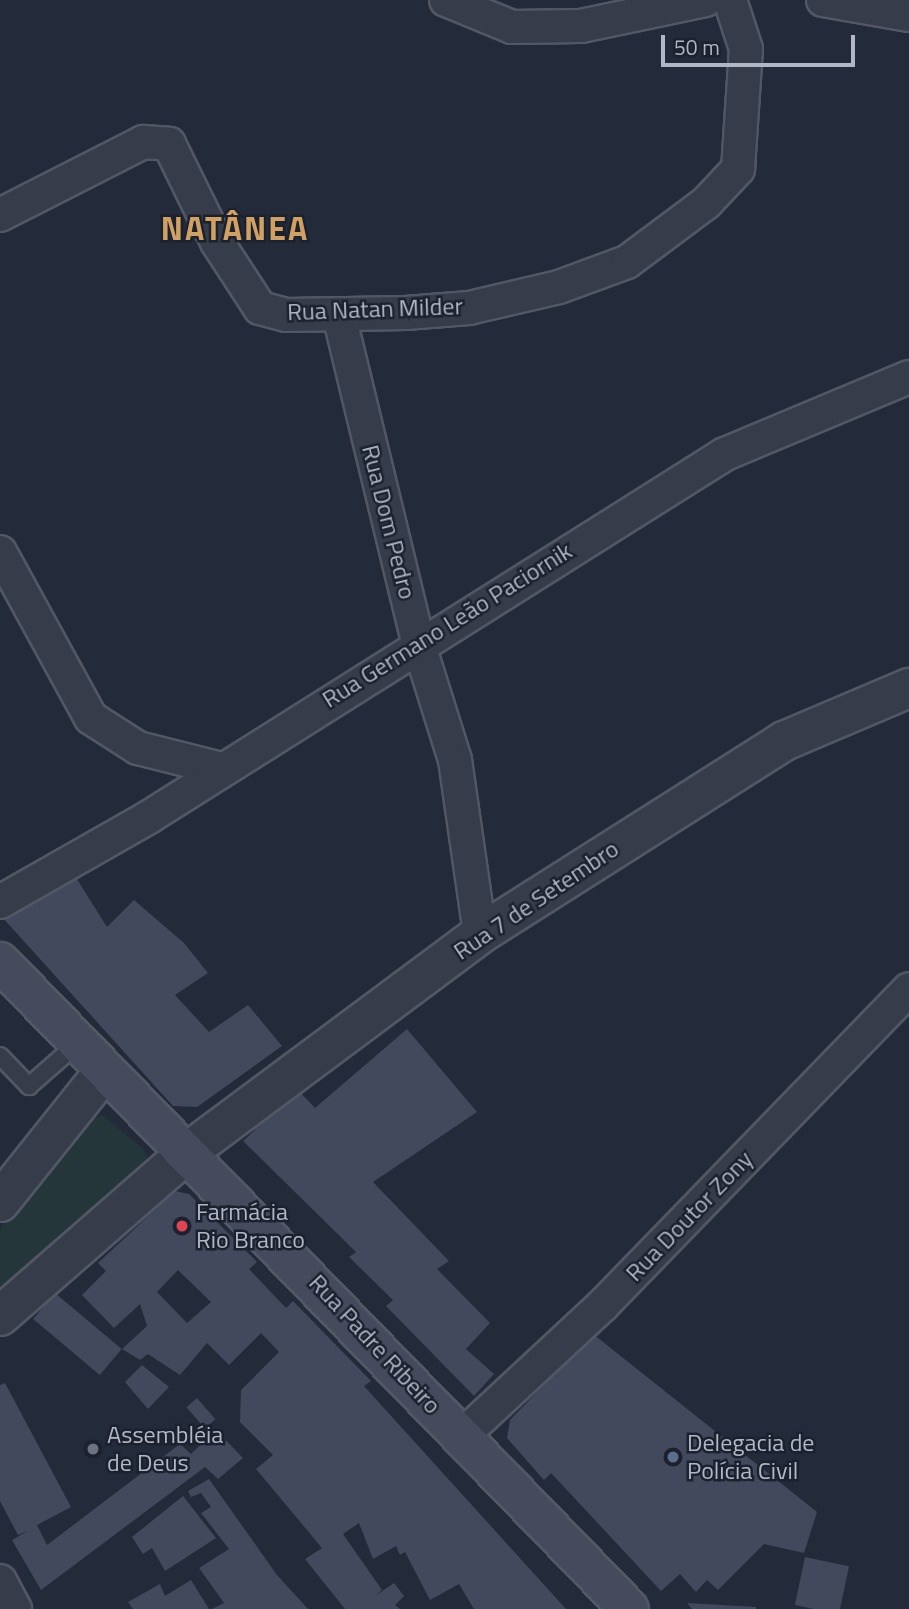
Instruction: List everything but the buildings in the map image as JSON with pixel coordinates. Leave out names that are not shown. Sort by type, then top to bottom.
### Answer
[{"type":"main road","name":"Rua Padre Ribeiro","points":[[0,962],[103,1073],[188,1152],[629,1609]]},
{"type":"street","points":[[446,0],[512,27],[581,26],[705,0]]},
{"type":"street","name":"Rua Natan Milder","points":[[0,215],[142,142],[169,144],[217,242],[260,308],[339,315],[469,308],[559,287],[627,262],[706,202],[738,169],[746,49],[730,0]]},
{"type":"street","points":[[823,0],[909,15]]},
{"type":"street","name":"Rua Dom Pedro","points":[[339,315],[418,642],[455,760],[480,934]]},
{"type":"street","name":"Rua Germano Leão Paciornik","points":[[0,902],[221,769],[418,642],[725,454],[909,377]]},
{"type":"street","points":[[0,552],[91,718],[138,748],[221,769]]},
{"type":"street","name":"Rua 7 de Setembro","points":[[0,1316],[188,1152],[480,934],[784,741],[909,688]]},
{"type":"street","name":"Rua Doutor Zony","points":[[462,1436],[602,1306],[909,989]]},
{"type":"street","points":[[0,1202],[103,1073]]},
{"type":"street","points":[[0,1581],[16,1609]]},
{"type":"lane","points":[[0,1056],[29,1086],[76,1044]]},
{"type":"shaded area","points":[[102,1115],[143,1149],[150,1163],[0,1297],[0,1229],[73,1129]]},
{"type":"place","name":"Farmácia Rio Branco","points":[[182,1226]]},
{"type":"place","name":"Assembléia de Deus","points":[[93,1449]]},
{"type":"place","name":"Delegacia de Polícia Civil","points":[[673,1457]]},
{"type":"district","name":"NATÂNEA","points":[[235,228]]}]
